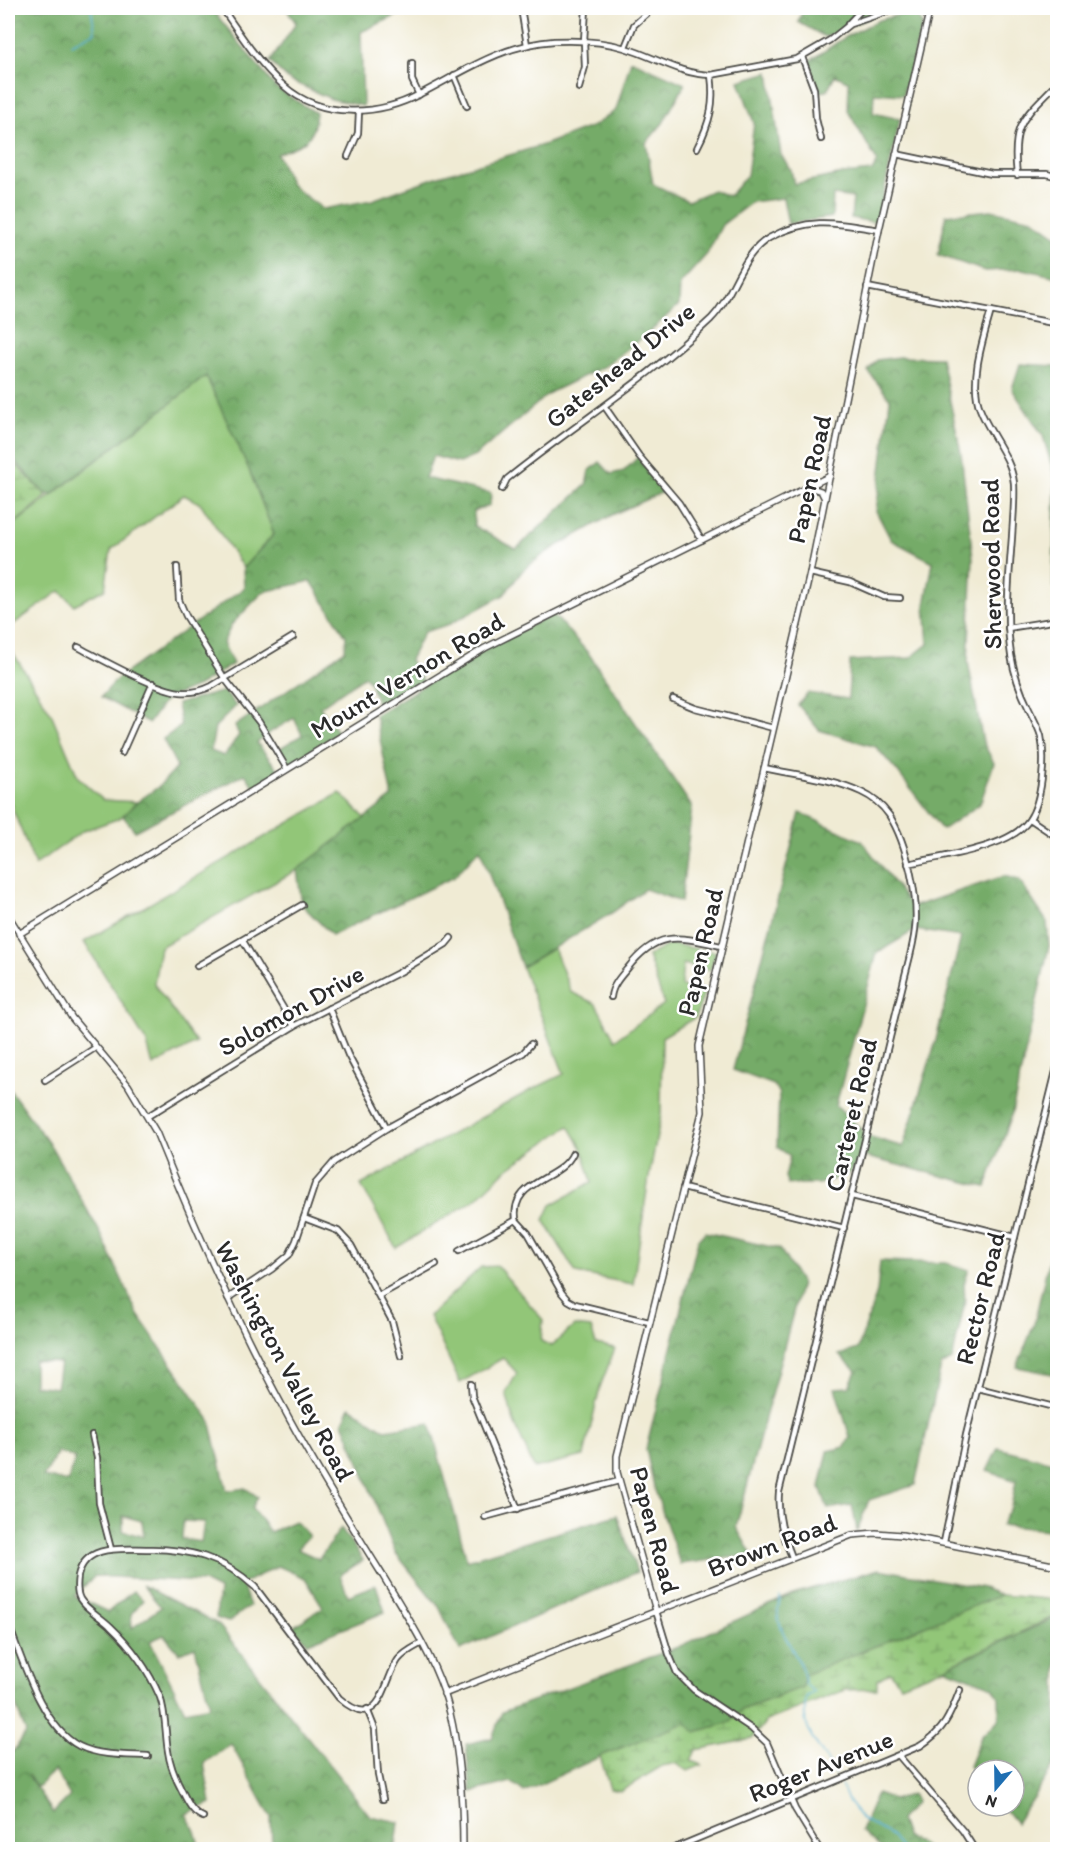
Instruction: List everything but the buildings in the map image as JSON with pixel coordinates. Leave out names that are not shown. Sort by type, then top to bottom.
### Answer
[{"type":"street","points":[[222,8],[258,58],[292,92],[318,104],[358,111],[389,107],[419,95],[492,55],[552,41],[584,41],[625,47],[679,71],[698,75],[711,75],[788,62],[802,57],[830,40],[863,8]]},
{"type":"street","points":[[521,8],[527,45]]},
{"type":"street","points":[[579,88],[585,67],[586,8]]},
{"type":"street","points":[[625,47],[634,25],[653,8]]},
{"type":"street","points":[[847,26],[861,19],[898,8]]},
{"type":"street","name":"Papen Road","points":[[820,1850],[791,1800],[767,1743],[752,1729],[694,1690],[677,1673],[669,1654],[616,1464],[619,1444],[702,1112],[698,1053],[721,946],[810,573],[879,230],[930,8]]},
{"type":"street","points":[[802,57],[814,89],[816,119],[821,140]]},
{"type":"street","points":[[412,63],[412,80],[419,95]]},
{"type":"street","points":[[454,75],[467,106]]},
{"type":"street","points":[[697,148],[708,126],[712,110],[711,75]]},
{"type":"street","points":[[1017,175],[1015,147],[1021,124],[1058,82]]},
{"type":"street","points":[[348,156],[358,133],[358,111]]},
{"type":"street","points":[[896,154],[992,174],[1047,174],[1058,177]]},
{"type":"street","name":"Gateshead Drive","points":[[502,489],[507,479],[514,473],[651,372],[711,318],[723,305],[752,253],[764,241],[772,236],[814,222],[879,230]]},
{"type":"street","points":[[867,287],[1058,324]]},
{"type":"street","name":"Sherwood Road","points":[[991,311],[983,340],[975,390],[981,411],[1008,463],[1014,482],[1007,606],[1008,628],[1014,669],[1037,726],[1042,747],[1039,792],[1030,819]]},
{"type":"street","points":[[604,407],[639,456],[679,503],[702,540]]},
{"type":"street","name":"Mount Vernon Road","points":[[20,934],[484,648],[830,476]]},
{"type":"street","points":[[809,486],[821,491],[825,499]]},
{"type":"street","points":[[177,567],[182,607],[225,679],[259,722],[287,770]]},
{"type":"street","points":[[810,573],[850,582],[884,597],[900,598]]},
{"type":"street","points":[[1008,628],[1058,621]]},
{"type":"street","points":[[78,647],[153,683],[182,692],[204,689],[225,679],[293,637]]},
{"type":"street","points":[[122,753],[153,683]]},
{"type":"street","points":[[673,699],[695,708],[773,728]]},
{"type":"street","name":"Carteret Road","points":[[764,768],[830,782],[861,792],[878,802],[894,824],[908,864],[913,889],[915,930],[779,1492],[778,1513],[782,1534],[792,1557]]},
{"type":"street","points":[[908,864],[1003,841],[1021,829],[1030,819],[1058,838]]},
{"type":"street","points":[[197,966],[302,905]]},
{"type":"street","name":"Washington Valley Road","points":[[8,915],[68,1012],[95,1048],[128,1085],[148,1116],[205,1251],[259,1363],[291,1422],[422,1643],[444,1694],[452,1724],[463,1850]]},
{"type":"street","points":[[611,997],[616,983],[632,962],[644,949],[658,941],[679,937],[721,946]]},
{"type":"street","name":"Solomon Drive","points":[[148,1116],[294,1026],[400,972],[446,944],[451,938]]},
{"type":"street","points":[[243,941],[294,1026]]},
{"type":"street","points":[[329,1008],[353,1066],[387,1128]]},
{"type":"street","points":[[228,1298],[282,1262],[293,1249],[310,1195],[323,1173],[348,1152],[523,1053],[531,1044]]},
{"type":"street","points":[[45,1080],[95,1048]]},
{"type":"street","name":"Rector Road","points":[[944,1542],[966,1435],[1055,1088],[1058,1063]]},
{"type":"street","points":[[573,1153],[567,1162],[523,1192],[515,1207],[516,1220],[528,1233],[568,1300],[575,1304],[649,1322]]},
{"type":"street","points":[[683,1188],[844,1228]]},
{"type":"street","points":[[852,1196],[1015,1237]]},
{"type":"street","points":[[304,1218],[338,1231],[351,1245],[392,1321],[401,1356]]},
{"type":"street","points":[[459,1251],[516,1220]]},
{"type":"street","points":[[380,1295],[436,1264]]},
{"type":"street","points":[[471,1384],[472,1396],[518,1509]]},
{"type":"street","points":[[978,1388],[1058,1408]]},
{"type":"street","points":[[92,1435],[97,1458],[99,1503],[111,1549]]},
{"type":"street","points":[[485,1517],[619,1480]]},
{"type":"street","name":"Brown Road","points":[[444,1694],[792,1557],[864,1533],[887,1533],[944,1542],[1058,1566]]},
{"type":"street","points":[[203,1817],[194,1811],[186,1798],[170,1763],[162,1706],[153,1682],[121,1637],[79,1598],[77,1583],[82,1564],[90,1556],[111,1549],[160,1548],[208,1557],[234,1570],[255,1587],[339,1698],[355,1709],[367,1709],[381,1699],[399,1658],[422,1643]]},
{"type":"street","points":[[8,1623],[24,1666],[52,1720],[65,1735],[79,1745],[92,1750],[148,1756]]},
{"type":"street","name":"Roger Avenue","points":[[670,1850],[920,1746],[941,1730],[960,1690]]},
{"type":"street","points":[[367,1709],[375,1730],[378,1775],[383,1799]]},
{"type":"street","points":[[899,1756],[963,1831],[975,1850]]},
{"type":"green space","points":[[8,8],[211,8],[276,88],[316,113],[315,123],[309,137],[300,144],[277,154],[292,186],[323,209],[372,200],[439,176],[543,145],[593,126],[616,110],[631,60],[685,84],[663,123],[646,143],[653,184],[688,201],[713,190],[729,196],[747,175],[754,123],[739,81],[769,72],[781,155],[791,170],[794,184],[843,174],[872,171],[877,161],[848,111],[849,82],[835,75],[827,91],[818,92],[809,61],[847,36],[879,20],[917,10],[922,26],[903,95],[874,93],[873,113],[900,119],[877,223],[851,218],[853,198],[833,195],[832,217],[788,224],[783,198],[752,202],[722,225],[707,254],[680,284],[679,305],[647,334],[605,366],[551,392],[475,456],[459,463],[433,456],[425,478],[491,493],[490,505],[474,511],[474,526],[516,549],[586,485],[589,471],[600,462],[611,474],[624,471],[638,457],[665,491],[612,515],[547,552],[523,570],[504,595],[450,624],[424,632],[410,660],[423,682],[378,705],[365,676],[320,707],[338,733],[289,764],[280,748],[302,735],[294,718],[257,743],[279,771],[254,787],[245,774],[135,831],[123,816],[137,802],[158,787],[177,767],[163,739],[181,726],[177,704],[224,691],[236,706],[215,727],[211,751],[224,756],[239,735],[235,726],[345,650],[346,636],[311,581],[263,592],[232,624],[223,643],[233,664],[198,686],[166,699],[149,723],[101,697],[117,679],[244,588],[243,568],[274,534],[248,467],[206,376],[51,495],[44,493],[8,453]]},
{"type":"green space","points":[[286,8],[413,8],[361,32],[363,106],[331,99],[289,80],[270,62],[296,23]]},
{"type":"green space","points":[[804,8],[892,8],[825,37],[798,22]]},
{"type":"green space","points":[[991,210],[1033,219],[1057,236],[1057,277],[1023,269],[985,271],[938,255],[946,215]]},
{"type":"green space","points":[[899,357],[941,358],[961,453],[973,558],[968,662],[983,742],[994,763],[980,804],[942,830],[876,747],[819,730],[798,705],[808,693],[848,699],[850,661],[910,658],[928,644],[925,605],[933,562],[891,540],[876,511],[890,399],[868,371],[877,360]]},
{"type":"green space","points":[[1020,364],[1057,366],[1057,587],[1053,587],[1055,478],[1043,436],[1012,389]]},
{"type":"green space","points":[[206,376],[248,467],[274,534],[243,568],[201,504],[184,495],[111,550],[105,589],[74,605],[60,591],[8,628],[8,529]]},
{"type":"green space","points":[[15,464],[47,496],[8,529],[8,480]]},
{"type":"green space","points":[[553,614],[589,654],[692,807],[681,902],[645,889],[613,912],[522,967],[480,849],[454,877],[332,935],[302,905],[297,870],[392,797],[375,715],[485,648]]},
{"type":"green space","points":[[8,645],[51,713],[78,777],[103,800],[137,802],[120,818],[83,831],[35,865],[8,797]]},
{"type":"green space","points":[[340,793],[365,818],[297,870],[160,947],[154,984],[196,1043],[153,1066],[147,1043],[84,942]]},
{"type":"green space","points":[[800,813],[862,841],[912,907],[1004,876],[1019,880],[1047,922],[1049,946],[1011,1117],[986,1187],[862,1156],[849,1174],[819,1184],[788,1184],[785,1177],[790,1156],[777,1147],[779,1094],[774,1085],[733,1070]],"holes":[[[915,930],[961,937],[935,1044],[903,1147],[868,1136],[836,1105],[877,953]]]},
{"type":"green space","points":[[670,944],[716,952],[710,970],[683,964],[681,986],[705,990],[696,1017],[662,1037],[661,1115],[633,1284],[576,1273],[544,1220],[551,1205],[592,1182],[582,1148],[569,1126],[506,1170],[475,1200],[396,1248],[361,1185],[527,1092],[564,1074],[522,967],[554,948],[571,992],[596,1004],[615,1040],[664,1004],[648,956]]},
{"type":"green space","points":[[8,1087],[52,1148],[101,1234],[138,1315],[210,1420],[227,1491],[245,1488],[258,1497],[252,1508],[270,1532],[295,1521],[309,1536],[297,1549],[319,1559],[341,1528],[363,1560],[340,1575],[348,1596],[376,1585],[385,1612],[308,1643],[293,1627],[323,1607],[305,1578],[278,1566],[242,1584],[250,1606],[228,1622],[216,1618],[219,1590],[203,1582],[95,1576],[74,1596],[108,1612],[133,1591],[143,1600],[131,1614],[132,1628],[161,1607],[142,1585],[218,1624],[370,1816],[399,1822],[396,1846],[400,1849],[272,1849],[271,1817],[231,1744],[204,1763],[211,1803],[186,1814],[195,1831],[200,1849],[8,1849],[8,1744],[13,1752],[26,1733],[14,1700],[8,1704]],"holes":[[[34,1361],[60,1363],[56,1388],[34,1385]],[[58,1452],[75,1458],[68,1482],[43,1477]],[[123,1516],[142,1521],[144,1537],[123,1531]],[[183,1521],[204,1522],[201,1542],[182,1539]],[[164,1635],[179,1653],[195,1647],[210,1706],[185,1711],[150,1641]],[[55,1770],[70,1796],[53,1813],[28,1775],[37,1787]]]},
{"type":"green space","points":[[1057,1223],[1057,1375],[1017,1367],[1034,1324]]},
{"type":"green space","points":[[705,1232],[780,1249],[801,1283],[736,1527],[752,1555],[680,1564],[654,1487],[646,1449],[698,1240]]},
{"type":"green space","points":[[880,1261],[946,1263],[969,1270],[964,1284],[965,1302],[952,1360],[941,1366],[915,1485],[869,1500],[857,1531],[852,1505],[828,1509],[820,1487],[828,1451],[845,1447],[850,1437],[835,1388],[849,1387],[856,1371],[839,1355],[858,1349],[877,1292]]},
{"type":"green space","points":[[497,1266],[543,1320],[541,1341],[551,1346],[574,1326],[591,1328],[596,1344],[615,1348],[600,1387],[584,1456],[534,1468],[514,1422],[506,1393],[517,1373],[503,1358],[460,1383],[429,1316],[481,1267]]},
{"type":"green space","points":[[350,1407],[385,1430],[430,1423],[467,1560],[617,1515],[637,1572],[460,1650],[439,1607],[395,1552],[343,1422]]},
{"type":"green space","points":[[998,1448],[1057,1463],[1057,1531],[1001,1525],[1011,1507],[1016,1481],[987,1471]]},
{"type":"green space","points":[[879,1569],[983,1588],[1001,1595],[805,1675],[803,1687],[742,1710],[731,1722],[608,1753],[524,1792],[511,1782],[471,1792],[466,1744],[492,1738],[502,1712],[678,1647],[793,1594]]},
{"type":"green space","points":[[1001,1595],[1057,1600],[1057,1615],[944,1668],[901,1685],[890,1672],[877,1680],[877,1689],[845,1690],[766,1721],[752,1739],[696,1750],[691,1761],[702,1765],[688,1771],[677,1763],[662,1766],[621,1791],[610,1789],[600,1756],[685,1723],[696,1732],[731,1722],[742,1710],[803,1687],[804,1675]]},
{"type":"green space","points":[[1057,1617],[1057,1761],[1026,1808],[1026,1758],[972,1758],[981,1737],[999,1719],[999,1697],[993,1687],[944,1668]]},
{"type":"green space","points":[[877,1793],[894,1800],[912,1794],[916,1802],[900,1820],[906,1837],[922,1844],[926,1849],[882,1849],[861,1831]]},
{"type":"waterway","points":[[71,44],[95,32],[91,8]]},
{"type":"waterway","points":[[780,1597],[778,1611],[782,1629],[801,1666],[805,1684],[814,1692],[806,1697],[805,1714],[809,1732],[835,1775]]},
{"type":"waterway","points":[[841,1785],[850,1804],[862,1819],[892,1836],[902,1850]]}]
